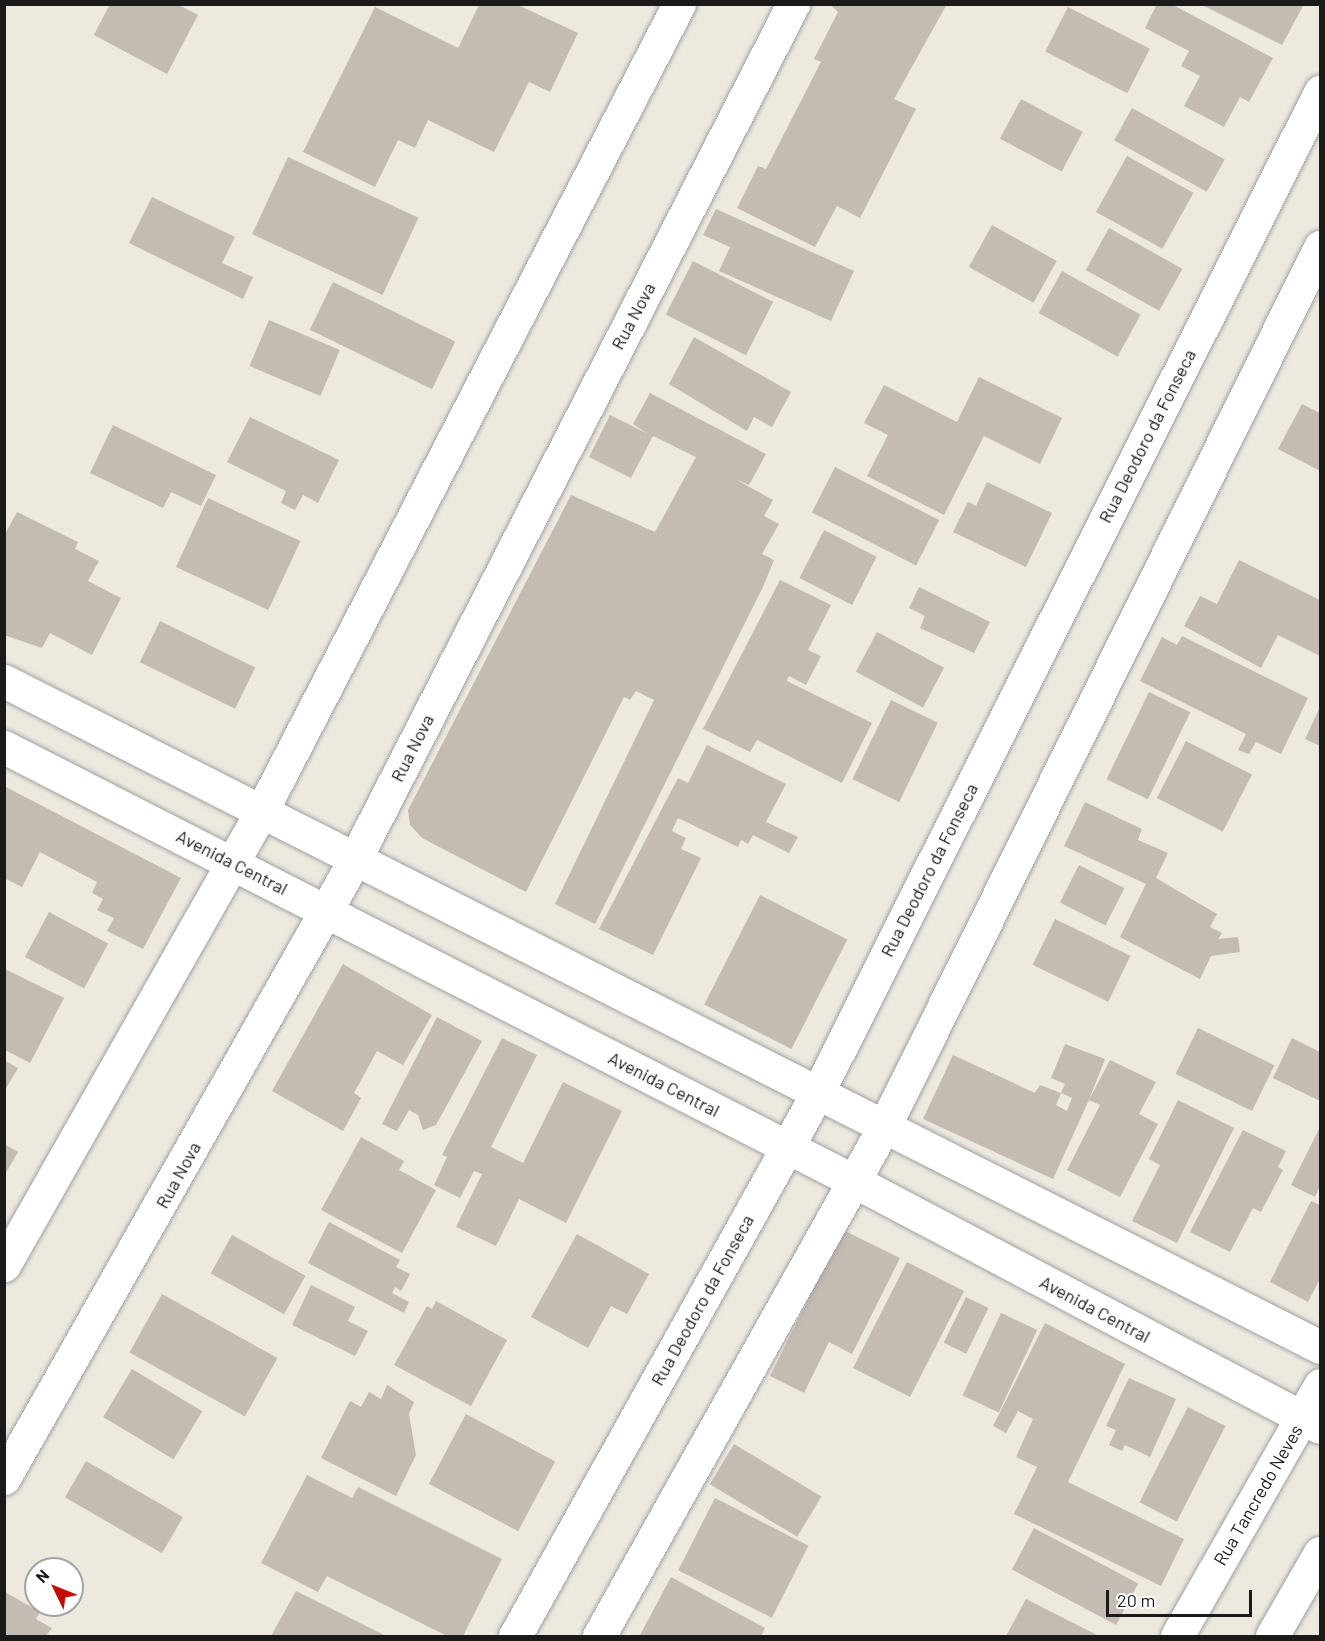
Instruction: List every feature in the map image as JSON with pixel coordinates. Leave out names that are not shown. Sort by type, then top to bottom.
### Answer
[{"type":"street","points":[[4,1265],[260,814],[679,4]]},
{"type":"street","name":"Rua Nova","points":[[4,1478],[328,910],[793,4]]},
{"type":"street","name":"Rua Deodoro da Fonseca","points":[[515,1636],[819,1090],[1320,92]]},
{"type":"street","points":[[599,1636],[852,1179],[885,1125],[1320,247]]},
{"type":"street","points":[[4,681],[260,814],[819,1090],[1320,1347]]},
{"type":"street","name":"Avenida Central","points":[[4,747],[328,910],[852,1179],[1311,1423]]},
{"type":"street","name":"Rua Tancredo Neves","points":[[1177,1636],[1311,1423],[1320,1385]]},
{"type":"street","points":[[1272,1636],[1320,1553]]},
{"type":"building","points":[[110,4],[177,4],[198,15],[167,74],[94,35]]},
{"type":"building","points":[[830,4],[947,4],[894,99],[916,109],[860,218],[837,206],[815,247],[737,208],[758,166],[766,169],[821,62],[814,59],[838,12]]},
{"type":"building","points":[[1157,4],[1171,4],[1273,58],[1249,102],[1240,97],[1224,127],[1184,106],[1200,76],[1181,66],[1189,51],[1145,28]]},
{"type":"building","points":[[1200,4],[1300,4],[1303,6],[1282,45]]},
{"type":"building","points":[[479,5],[518,5],[578,33],[550,92],[529,82],[494,152],[428,120],[415,148],[398,140],[375,187],[303,152],[375,7],[458,48]]},
{"type":"building","points":[[1068,7],[1150,49],[1127,93],[1045,52]]},
{"type":"building","points":[[1021,99],[1083,132],[1062,172],[1000,139]]},
{"type":"building","points":[[1132,108],[1225,159],[1207,192],[1114,140]]},
{"type":"building","points":[[1127,156],[1193,193],[1162,249],[1096,212]]},
{"type":"building","points":[[288,157],[419,218],[383,295],[252,234]]},
{"type":"building","points":[[152,197],[235,237],[222,263],[253,277],[243,299],[129,243]]},
{"type":"building","points":[[716,209],[854,271],[831,321],[719,271],[730,247],[703,235]]},
{"type":"building","points":[[992,225],[1057,261],[1033,303],[969,267]]},
{"type":"building","points":[[1109,228],[1182,269],[1159,311],[1086,270]]},
{"type":"building","points":[[693,261],[773,302],[746,355],[666,314]]},
{"type":"building","points":[[1062,271],[1141,315],[1117,357],[1039,313]]},
{"type":"building","points":[[333,282],[455,342],[432,389],[310,330]]},
{"type":"building","points":[[269,320],[340,350],[320,396],[249,366]]},
{"type":"building","points":[[694,337],[791,392],[772,427],[754,417],[747,431],[669,384]]},
{"type":"building","points":[[979,377],[1062,418],[1040,464],[984,436],[944,515],[867,476],[888,435],[864,423],[884,385],[957,422]]},
{"type":"building","points":[[650,393],[766,454],[749,485],[735,479],[773,500],[764,516],[779,524],[762,554],[774,560],[763,587],[595,924],[555,904],[654,700],[636,691],[630,700],[624,697],[526,892],[422,838],[410,825],[408,810],[571,495],[655,532],[696,457],[653,436],[631,478],[589,457],[610,415],[648,434],[633,424]]},
{"type":"building","points":[[1302,404],[1320,413],[1320,471],[1278,449]]},
{"type":"building","points":[[250,417],[339,460],[318,503],[303,495],[295,510],[281,503],[286,491],[227,462]]},
{"type":"building","points":[[113,425],[216,475],[201,506],[171,492],[163,508],[90,473]]},
{"type":"building","points":[[835,467],[939,520],[916,566],[812,512]]},
{"type":"building","points":[[987,482],[1052,513],[1026,567],[953,532],[968,502],[976,506]]},
{"type":"building","points":[[208,498],[300,541],[268,610],[176,567]]},
{"type":"building","points":[[17,512],[78,542],[75,549],[99,561],[88,581],[121,598],[92,655],[50,633],[42,648],[4,635],[4,536]]},
{"type":"building","points":[[824,530],[877,557],[852,605],[799,578]]},
{"type":"building","points":[[1239,560],[1320,600],[1320,656],[1278,635],[1261,668],[1184,626],[1200,596],[1217,604]]},
{"type":"building","points":[[780,580],[831,605],[808,650],[821,656],[806,685],[789,676],[787,681],[872,723],[842,783],[757,740],[750,752],[703,729]]},
{"type":"building","points":[[919,587],[990,622],[974,653],[920,628],[925,616],[909,608]]},
{"type":"building","points":[[160,621],[255,667],[235,709],[140,662]]},
{"type":"building","points":[[877,632],[944,668],[923,707],[856,672]]},
{"type":"building","points":[[1182,636],[1308,698],[1281,754],[1256,742],[1249,754],[1238,750],[1246,734],[1140,681],[1162,637],[1177,645]]},
{"type":"building","points":[[1149,692],[1190,712],[1148,799],[1106,779]]},
{"type":"building","points":[[891,700],[938,723],[899,802],[852,779]]},
{"type":"building","points":[[1320,707],[1320,746],[1305,739]]},
{"type":"building","points":[[1186,741],[1252,775],[1223,832],[1157,798]]},
{"type":"building","points":[[707,745],[786,784],[766,822],[798,837],[789,853],[753,835],[748,844],[741,840],[738,847],[678,818],[672,831],[686,838],[681,849],[701,858],[653,955],[599,929],[678,778],[688,783]]},
{"type":"building","points":[[4,786],[181,878],[143,949],[107,931],[114,918],[97,910],[103,899],[92,893],[97,882],[40,852],[22,887],[4,878]]},
{"type":"building","points":[[1085,802],[1142,829],[1138,840],[1168,853],[1156,878],[1217,914],[1210,927],[1222,933],[1218,939],[1238,937],[1240,952],[1211,956],[1200,979],[1120,937],[1146,884],[1064,846]]},
{"type":"building","points":[[1079,865],[1124,888],[1105,926],[1060,902]]},
{"type":"building","points":[[760,895],[847,939],[791,1049],[704,1005]]},
{"type":"building","points":[[49,912],[108,943],[84,988],[25,957]]},
{"type":"building","points":[[1055,919],[1130,956],[1108,1002],[1033,965]]},
{"type":"building","points":[[343,964],[432,1015],[403,1065],[377,1051],[354,1093],[361,1098],[343,1131],[272,1091]]},
{"type":"building","points":[[5,969],[64,998],[30,1063],[5,1050]]},
{"type":"building","points":[[437,1017],[482,1041],[436,1125],[423,1130],[418,1115],[409,1110],[397,1131],[382,1124]]},
{"type":"building","points":[[1198,1028],[1274,1065],[1252,1111],[1176,1074]]},
{"type":"building","points":[[502,1038],[537,1055],[491,1147],[523,1163],[563,1082],[622,1111],[566,1223],[519,1199],[496,1246],[456,1227],[482,1174],[474,1171],[460,1198],[434,1185],[447,1157],[442,1155]]},
{"type":"building","points":[[1292,1038],[1320,1052],[1320,1101],[1273,1078]]},
{"type":"building","points":[[1065,1044],[1105,1059],[1053,1179],[923,1119],[953,1055],[1035,1093],[1040,1085],[1061,1093],[1065,1084],[1051,1078]],"holes":[[[1061,1093],[1072,1098],[1067,1111],[1056,1105]]]},
{"type":"building","points":[[4,1060],[18,1068],[4,1092]]},
{"type":"building","points":[[1110,1060],[1156,1082],[1139,1114],[1158,1124],[1120,1197],[1067,1170],[1100,1105],[1089,1100]]},
{"type":"building","points":[[1178,1100],[1234,1128],[1177,1243],[1132,1221],[1160,1165],[1149,1159]]},
{"type":"building","points":[[1320,1127],[1320,1186],[1315,1197],[1291,1185]]},
{"type":"building","points":[[1243,1130],[1286,1151],[1278,1167],[1283,1170],[1261,1212],[1253,1208],[1230,1252],[1190,1232]]},
{"type":"building","points":[[361,1137],[404,1161],[399,1170],[436,1190],[402,1253],[321,1210]]},
{"type":"building","points":[[4,1144],[18,1152],[4,1176]]},
{"type":"building","points":[[1311,1201],[1320,1205],[1320,1279],[1308,1302],[1270,1282]]},
{"type":"building","points":[[329,1222],[400,1260],[396,1267],[410,1274],[401,1291],[395,1287],[392,1293],[409,1302],[404,1313],[308,1263]]},
{"type":"building","points":[[843,1230],[900,1258],[852,1354],[829,1342],[804,1393],[770,1376]]},
{"type":"building","points":[[577,1234],[649,1274],[627,1314],[611,1306],[588,1348],[531,1317]]},
{"type":"building","points":[[232,1235],[305,1276],[284,1314],[211,1273]]},
{"type":"building","points":[[907,1262],[964,1291],[910,1397],[853,1368]]},
{"type":"building","points":[[311,1285],[355,1307],[348,1321],[368,1331],[355,1356],[292,1325]]},
{"type":"building","points":[[162,1294],[277,1358],[245,1417],[130,1353]]},
{"type":"building","points":[[966,1297],[988,1308],[966,1354],[944,1343]]},
{"type":"building","points":[[436,1301],[507,1340],[471,1406],[394,1365],[427,1306],[432,1309]]},
{"type":"building","points":[[1001,1313],[1037,1330],[999,1412],[963,1395]]},
{"type":"building","points":[[1045,1323],[1125,1364],[1068,1482],[1184,1539],[1161,1586],[1014,1514],[1037,1467],[1016,1457],[1033,1419],[1018,1411],[1006,1433],[993,1426]]},
{"type":"building","points":[[132,1369],[202,1411],[173,1459],[103,1417]]},
{"type":"building","points":[[1129,1378],[1176,1399],[1150,1457],[1125,1445],[1122,1451],[1109,1445],[1116,1430],[1106,1426]]},
{"type":"building","points":[[387,1385],[414,1402],[409,1414],[416,1455],[396,1496],[321,1458],[350,1401],[361,1407],[369,1392],[381,1399]]},
{"type":"building","points":[[1188,1407],[1225,1426],[1177,1521],[1139,1502]]},
{"type":"building","points":[[466,1414],[555,1461],[518,1531],[429,1484]]},
{"type":"building","points":[[734,1444],[821,1497],[797,1537],[710,1484]]},
{"type":"building","points":[[86,1461],[183,1517],[162,1553],[65,1497]]},
{"type":"building","points":[[307,1475],[352,1498],[358,1487],[502,1559],[463,1636],[447,1636],[327,1576],[318,1592],[261,1563]]},
{"type":"building","points":[[715,1498],[809,1546],[772,1618],[678,1570]]},
{"type":"building","points":[[1034,1528],[1138,1583],[1116,1625],[1012,1569]]},
{"type":"building","points":[[671,1577],[765,1628],[761,1636],[640,1635]]},
{"type":"building","points":[[296,1591],[386,1636],[271,1636]]},
{"type":"building","points":[[5,1592],[24,1603],[24,1617],[37,1617],[36,1619],[52,1628],[46,1636],[5,1636]]},
{"type":"building","points":[[1026,1599],[1099,1636],[1006,1636]]}]
